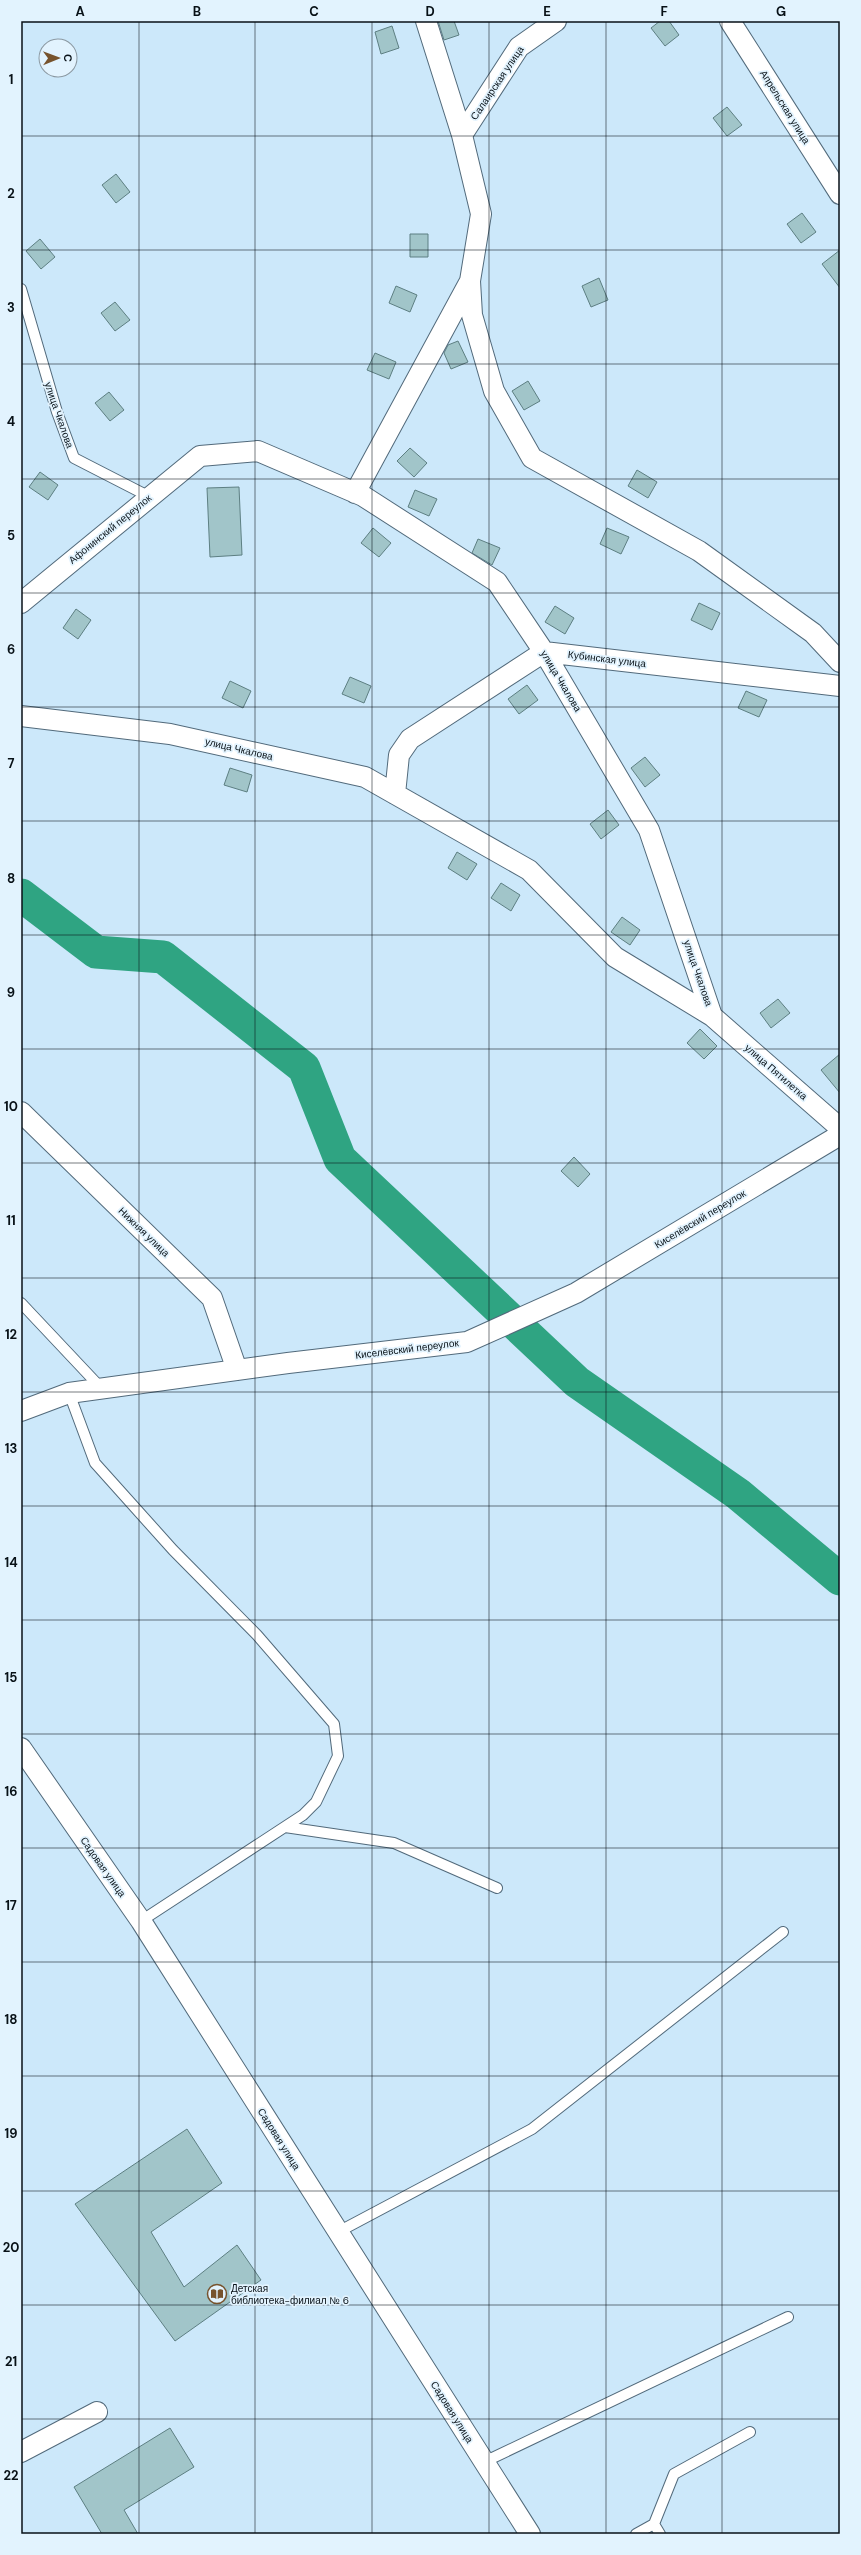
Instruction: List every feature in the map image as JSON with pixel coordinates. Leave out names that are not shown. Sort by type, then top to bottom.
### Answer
[{"type":"street","points":[[426,21],[462,135],[481,214],[470,281],[472,315],[494,391],[532,458],[699,551],[813,633],[840,662]]},
{"type":"street","name":"Салаирская улица","points":[[462,135],[519,46],[556,21]]},
{"type":"street","name":"Апрельская улица","points":[[730,21],[840,194]]},
{"type":"street","points":[[355,492],[470,281]]},
{"type":"street","name":"улица Чкалова","points":[[200,456],[258,452],[355,492],[498,582],[544,652],[649,830],[712,1016]]},
{"type":"street","name":"Афонинский переулок","points":[[21,603],[200,456]]},
{"type":"street","points":[[395,794],[399,755],[410,739],[544,652]]},
{"type":"street","name":"Кубинская улица","points":[[544,652],[840,686]]},
{"type":"street","name":"улица Чкалова","points":[[21,716],[170,734],[366,777],[529,870],[616,957],[712,1016]]},
{"type":"street","name":"улица Пятилетка","points":[[712,1016],[840,1128]]},
{"type":"street","name":"Нижняя улица","points":[[21,1112],[212,1298],[237,1370]]},
{"type":"street","name":"Киселёвский переулок","points":[[21,1411],[69,1393],[237,1370],[467,1342],[576,1293],[840,1135]]},
{"type":"street","name":"Садовая улица","points":[[21,1748],[141,1922],[530,2534]]},
{"type":"street","points":[[21,2452],[97,2412]]},
{"type":"lane","name":"улица Чкалова","points":[[21,289],[56,412],[74,458],[150,497]]},
{"type":"lane","points":[[21,1303],[102,1389]]},
{"type":"lane","points":[[69,1393],[95,1464],[173,1550],[257,1635],[334,1724],[338,1756],[316,1802],[303,1815],[141,1922]]},
{"type":"lane","points":[[285,1827],[394,1843],[497,1888]]},
{"type":"lane","points":[[338,2232],[532,2129],[783,1932]]},
{"type":"lane","points":[[484,2462],[788,2317]]},
{"type":"lane","points":[[636,2534],[654,2524],[674,2474],[750,2432]]},
{"type":"lane","points":[[654,2524],[660,2534]]},
{"type":"building","points":[[438,21],[454,21],[459,35],[444,40]]},
{"type":"building","points":[[660,21],[669,21],[679,35],[665,46],[651,28]]},
{"type":"building","points":[[392,26],[399,48],[381,54],[375,32]]},
{"type":"building","points":[[727,107],[742,125],[727,136],[713,118]]},
{"type":"building","points":[[116,174],[130,192],[116,203],[102,185]]},
{"type":"building","points":[[802,213],[816,232],[801,243],[787,224]]},
{"type":"building","points":[[410,234],[428,234],[428,257],[410,257]]},
{"type":"building","points":[[40,239],[55,257],[41,269],[26,251]]},
{"type":"building","points":[[840,250],[840,288],[822,264]]},
{"type":"building","points":[[599,278],[608,300],[591,307],[582,286]]},
{"type":"building","points":[[396,286],[417,295],[410,312],[389,303]]},
{"type":"building","points":[[115,302],[130,320],[115,331],[101,313]]},
{"type":"building","points":[[458,341],[468,362],[451,369],[444,353],[448,345]]},
{"type":"building","points":[[375,353],[396,362],[389,379],[367,370]]},
{"type":"building","points":[[528,381],[540,401],[524,410],[512,391]]},
{"type":"building","points":[[109,392],[124,410],[110,421],[95,403]]},
{"type":"building","points":[[410,448],[427,463],[414,477],[397,461]]},
{"type":"building","points":[[637,470],[657,482],[648,498],[628,486]]},
{"type":"building","points":[[40,472],[58,485],[48,500],[29,487]]},
{"type":"building","points":[[239,487],[242,555],[210,557],[207,488]]},
{"type":"building","points":[[415,490],[437,499],[429,516],[408,507]]},
{"type":"building","points":[[373,528],[391,543],[379,557],[361,543]]},
{"type":"building","points":[[607,528],[629,537],[621,554],[600,544]]},
{"type":"building","points":[[478,539],[500,548],[492,565],[472,553]]},
{"type":"building","points":[[699,603],[720,613],[712,630],[691,620]]},
{"type":"building","points":[[555,606],[574,618],[565,634],[545,622]]},
{"type":"building","points":[[76,609],[91,620],[78,639],[63,628]]},
{"type":"building","points":[[350,677],[371,686],[364,703],[342,694]]},
{"type":"building","points":[[230,681],[251,691],[243,708],[222,698]]},
{"type":"building","points":[[527,685],[538,700],[519,714],[508,699]]},
{"type":"building","points":[[746,691],[767,700],[759,717],[738,708]]},
{"type":"building","points":[[645,757],[660,775],[645,787],[631,768]]},
{"type":"building","points":[[230,768],[252,775],[247,792],[224,785]]},
{"type":"building","points":[[608,810],[619,825],[601,839],[590,824]]},
{"type":"building","points":[[457,852],[477,864],[467,880],[448,868]]},
{"type":"building","points":[[501,883],[520,895],[511,911],[491,898]]},
{"type":"building","points":[[622,917],[640,930],[630,945],[611,932]]},
{"type":"building","points":[[778,999],[790,1013],[771,1028],[760,1013]]},
{"type":"building","points":[[700,1029],[717,1046],[704,1059],[687,1043]]},
{"type":"building","points":[[840,1054],[840,1093],[821,1070]]},
{"type":"building","points":[[574,1157],[590,1174],[578,1187],[561,1171]]},
{"type":"building","points":[[187,2129],[222,2183],[151,2232],[184,2287],[237,2245],[261,2280],[175,2341],[75,2204]]},
{"type":"building","points":[[170,2428],[194,2467],[124,2510],[138,2534],[102,2534],[74,2487]]},
{"type":"waterway","points":[[21,895],[96,952],[163,957],[304,1068],[340,1159],[577,1382],[738,1494],[840,1579]]},
{"type":"place","name":"Детская библиотека-филиал № 6","points":[[217,2294]]}]
